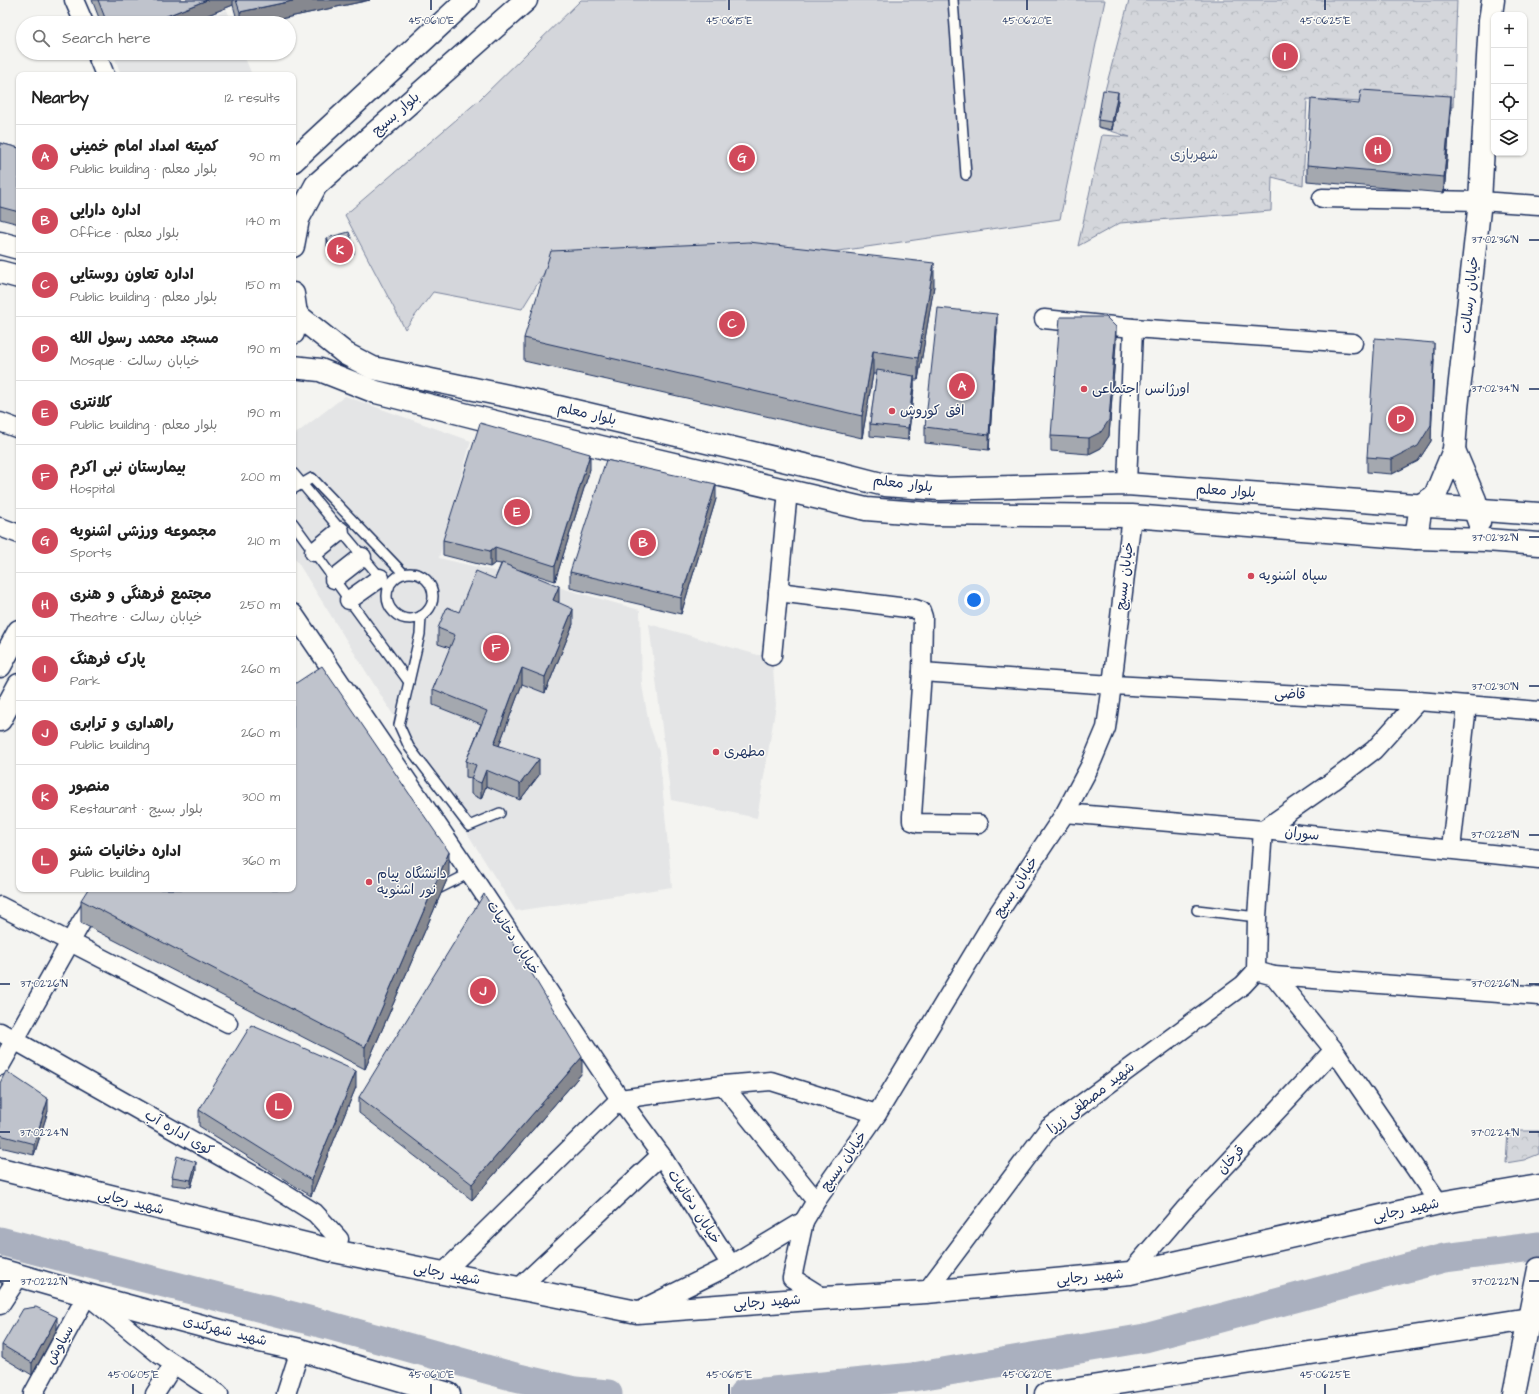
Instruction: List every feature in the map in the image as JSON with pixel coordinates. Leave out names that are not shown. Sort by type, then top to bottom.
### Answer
[{"type":"main road","points":[[296,158],[467,0]]},
{"type":"main road","name":"بلوار بسیج","points":[[296,230],[298,220],[316,185],[526,0]]},
{"type":"main road","name":"خیابان رسالت","points":[[1454,450],[1457,408],[1480,201],[1491,7]]},
{"type":"main road","points":[[0,243],[16,247]]},
{"type":"main road","points":[[0,272],[16,277]]},
{"type":"main road","name":"بلوار معلم","points":[[296,316],[346,354],[373,368],[541,403],[885,485],[940,489],[1127,484],[1474,508],[1539,514]]},
{"type":"main road","name":"بلوار معلم","points":[[296,367],[320,370],[376,392],[511,426],[866,509],[932,514],[1132,516],[1416,538],[1486,540],[1539,544]]},
{"type":"main road","points":[[1416,538],[1421,505],[1434,496],[1454,450]]},
{"type":"main road","points":[[1454,450],[1475,500],[1474,508],[1486,540]]},
{"type":"main road","points":[[2,659],[16,636]]},
{"type":"main road","points":[[0,720],[16,691]]},
{"type":"main road","name":"شهید رجایی","points":[[0,1169],[334,1252],[637,1312],[926,1292],[1130,1273],[1439,1203],[1539,1186]]},
{"type":"main road","points":[[1514,1394],[1539,1269]]},
{"type":"main road","name":"شهید شهرکندی","points":[[10,1273],[244,1337],[300,1350],[449,1394]]},
{"type":"main road","points":[[1046,1394],[1529,1319]]},
{"type":"street","points":[[74,0],[81,16]]},
{"type":"street","points":[[99,60],[104,72]]},
{"type":"street","points":[[1322,198],[1480,201],[1539,205]]},
{"type":"street","points":[[1044,318],[1133,328],[1353,343]]},
{"type":"street","points":[[1127,484],[1133,328]]},
{"type":"street","points":[[0,422],[16,428]]},
{"type":"street","points":[[772,656],[788,491]]},
{"type":"street","name":"خیابان بسبچ","points":[[804,1221],[816,1201],[877,1114],[997,916],[1065,813],[1090,766],[1106,728],[1132,516]]},
{"type":"street","points":[[0,527],[16,533]]},
{"type":"street","points":[[314,552],[340,531]]},
{"type":"street","points":[[334,579],[362,557]]},
{"type":"street","points":[[349,600],[384,583]]},
{"type":"street","points":[[778,592],[921,611],[923,617],[922,672],[912,821],[918,823],[979,824]]},
{"type":"street","name":"خیابان دخانیات","points":[[296,617],[470,873],[620,1099],[661,1155],[731,1265]]},
{"type":"street","name":"قاضی","points":[[922,672],[1112,685],[1418,700],[1539,711]]},
{"type":"street","points":[[1418,700],[1374,750],[1263,830],[1256,971],[1274,976],[1539,996]]},
{"type":"street","points":[[1451,849],[1467,705]]},
{"type":"street","name":"سوران","points":[[1065,813],[1263,830],[1539,859]]},
{"type":"street","points":[[0,1066],[81,923],[101,892]]},
{"type":"street","points":[[0,906],[228,1023]]},
{"type":"street","name":"شهید مصطفی زرزا","points":[[926,1292],[1049,1128],[1243,985],[1256,971]]},
{"type":"street","points":[[1274,976],[1334,1050],[1439,1203]]},
{"type":"street","name":"کوی اداره آب","points":[[0,1032],[257,1177],[315,1213],[338,1239],[334,1252]]},
{"type":"street","name":"قرخان","points":[[1130,1273],[1184,1210],[1334,1050]]},
{"type":"street","points":[[443,1273],[620,1099],[723,1085],[771,1081],[877,1114]]},
{"type":"street","points":[[723,1085],[816,1201]]},
{"type":"street","points":[[519,1288],[661,1155]]},
{"type":"street","points":[[637,1312],[731,1265],[804,1221]]},
{"type":"street","points":[[804,1221],[792,1278],[824,1298]]},
{"type":"street","points":[[0,1305],[10,1273]]},
{"type":"street","points":[[87,1295],[159,1354],[219,1394]]},
{"type":"street","name":"سیاوش","points":[[33,1394],[87,1295]]},
{"type":"street","points":[[286,1394],[300,1350]]},
{"type":"street","points":[[155,1394],[174,1364]]},
{"type":"lane","points":[[953,0],[966,175]]},
{"type":"lane","points":[[296,477],[384,583],[388,604],[392,611],[398,616],[413,619],[421,616],[431,605],[433,598],[432,590],[430,584],[425,578],[411,573],[404,574],[392,582],[384,583]]},
{"type":"lane","points":[[296,487],[312,478],[404,574]]},
{"type":"lane","points":[[296,528],[409,682]]},
{"type":"lane","points":[[421,616],[420,634],[400,725],[409,747],[469,826],[500,813]]},
{"type":"lane","points":[[427,894],[470,873]]},
{"type":"lane","points":[[1197,910],[1258,917]]},
{"type":"shaded area","points":[[227,10],[229,16],[211,16]]},
{"type":"shaded area","points":[[116,60],[246,60],[251,72],[120,72]]},
{"type":"shaded area","points":[[345,396],[471,441],[439,558],[536,581],[640,610],[642,685],[649,724],[659,752],[672,887],[516,911],[296,560],[296,434]]},
{"type":"shaded area","name":"مطهری","points":[[649,624],[758,655],[772,656],[776,705],[757,818],[671,800]]},
{"type":"green space","points":[[581,0],[1105,0],[1060,219],[825,253],[546,270],[522,309],[433,292],[405,329],[345,215],[478,101]]},
{"type":"green space","name":"شهربازی","points":[[1129,0],[1457,0],[1453,107],[1307,99],[1303,185],[1272,177],[1271,211],[1120,223],[1078,246],[1102,135],[1130,137],[1098,127],[1103,98]]},
{"type":"green space","points":[[1508,1131],[1539,1131],[1539,1154],[1524,1160],[1506,1163]]},
{"type":"building","points":[[98,0],[207,0],[167,16],[104,16]]},
{"type":"building","points":[[236,0],[297,0],[240,12]]},
{"type":"building","points":[[1103,90],[1118,92],[1112,122],[1098,120]]},
{"type":"building","points":[[1361,90],[1451,96],[1444,177],[1307,165],[1311,99],[1359,104]]},
{"type":"building","points":[[0,143],[16,147],[16,211],[0,207]]},
{"type":"building","points":[[349,232],[354,246],[331,251],[327,238]]},
{"type":"building","points":[[749,242],[934,263],[918,358],[873,351],[862,416],[524,338],[551,251]]},
{"type":"building","points":[[938,308],[997,314],[989,435],[925,427]]},
{"type":"building","name":"اورژانس اجتماعی","points":[[1060,317],[1106,317],[1116,327],[1109,420],[1101,432],[1089,438],[1051,436]]},
{"type":"building","points":[[1375,338],[1434,343],[1431,425],[1418,446],[1392,459],[1367,457]]},
{"type":"building","name":"افق کوروش","points":[[877,370],[914,376],[908,428],[870,424]]},
{"type":"building","points":[[480,423],[590,454],[555,566],[495,547],[490,551],[443,540]]},
{"type":"building","points":[[606,460],[716,484],[681,598],[570,572]]},
{"type":"building","points":[[502,563],[559,586],[553,600],[573,609],[545,677],[522,668],[494,744],[539,759],[520,784],[486,770],[481,783],[471,779],[476,765],[466,761],[487,711],[433,689],[455,635],[438,628],[447,607],[459,612],[476,571],[495,579]]},
{"type":"building","name":"دانشگاه پیام نور اشنویه","points":[[322,666],[449,852],[365,1047],[81,900],[86,892],[296,892],[296,683]]},
{"type":"building","points":[[484,894],[582,1057],[472,1184],[359,1097]]},
{"type":"building","points":[[251,1025],[356,1071],[311,1180],[199,1110]]},
{"type":"building","points":[[6,1071],[48,1099],[34,1144],[0,1135],[0,1083]]},
{"type":"building","points":[[177,1156],[196,1162],[191,1180],[172,1177]]},
{"type":"building","points":[[36,1307],[57,1317],[32,1363],[2,1345],[23,1309]]},
{"type":"waterway","points":[[0,1241],[324,1324],[515,1377],[575,1391],[608,1394]]},
{"type":"waterway","points":[[743,1394],[913,1377],[1145,1338],[1444,1258],[1539,1246]]},
{"type":"place","name":"پارک فرهنگ","points":[[1285,56]]},
{"type":"place","name":"مجتمع فرهنگی و هنری","points":[[1378,150]]},
{"type":"place","name":"مجموعه ورزشی اشنویه","points":[[742,158]]},
{"type":"place","name":"منصور","points":[[340,250]]},
{"type":"place","name":"اداره تعاون روستایی","points":[[732,324]]},
{"type":"place","name":"کمیته امداد امام خمینی","points":[[962,386]]},
{"type":"place","name":"اورژانس اجتماعی","points":[[1084,389]]},
{"type":"place","name":"افق کوروش","points":[[892,411]]},
{"type":"place","name":"مسجد محمد رسول الله","points":[[1401,419]]},
{"type":"place","name":"کلانتری","points":[[517,512]]},
{"type":"place","name":"اداره دارایی","points":[[643,543]]},
{"type":"place","name":"سپاه اشنویه","points":[[1251,576]]},
{"type":"place","name":"بیمارستان نبی اکرم","points":[[496,648]]},
{"type":"place","name":"مطهری","points":[[716,752]]},
{"type":"place","name":"دانشگاه پیام نور اشنویه","points":[[369,882]]},
{"type":"place","name":"راهداری و ترابری","points":[[483,991]]},
{"type":"place","name":"اداره دخانیات شنو","points":[[279,1106]]}]
